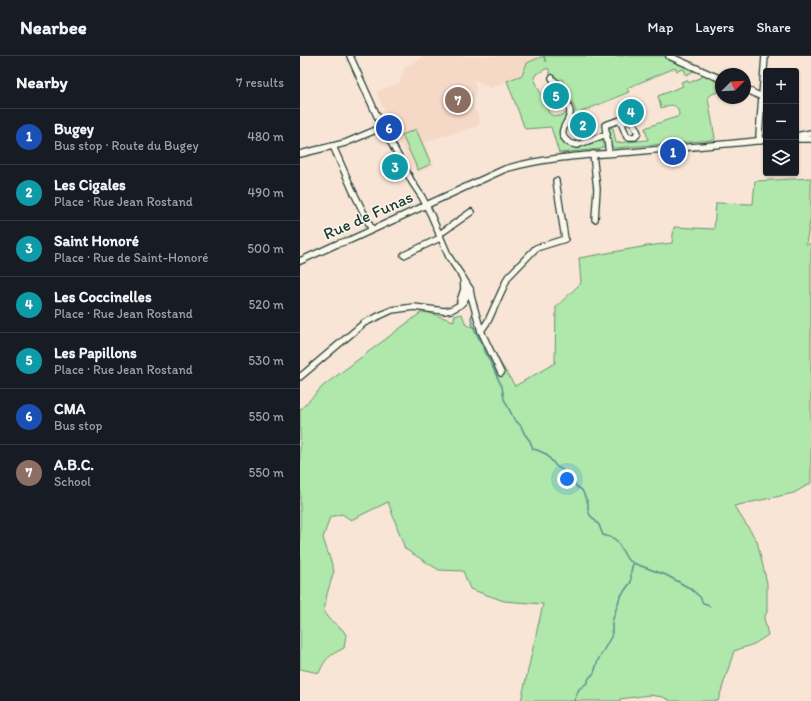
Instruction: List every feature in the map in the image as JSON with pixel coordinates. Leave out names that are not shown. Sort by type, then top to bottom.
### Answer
[{"type":"street","points":[[350,56],[383,127],[412,182],[426,204],[449,257],[463,278],[481,331],[502,374]]},
{"type":"street","points":[[670,56],[715,75]]},
{"type":"street","points":[[763,141],[759,136],[765,56]]},
{"type":"street","points":[[552,78],[559,85],[570,111],[569,118],[563,130],[564,139],[570,143],[578,145],[607,134]]},
{"type":"street","points":[[751,92],[762,97]]},
{"type":"street","points":[[609,153],[606,125],[620,120],[621,124]]},
{"type":"street","points":[[300,154],[345,143],[383,127]]},
{"type":"street","points":[[799,136],[811,133]]},
{"type":"street","points":[[799,137],[811,138]]},
{"type":"street","name":"Rue de Funas","points":[[300,261],[337,244],[350,240],[504,169],[519,164],[547,159],[593,154],[701,147],[763,141]]},
{"type":"street","points":[[333,146],[372,230]]},
{"type":"street","points":[[593,154],[597,189],[595,219]]},
{"type":"street","points":[[481,331],[488,321],[508,277],[536,248],[565,239],[556,181]]},
{"type":"street","points":[[404,255],[440,236],[444,231],[471,212]]},
{"type":"street","points":[[300,377],[364,323],[392,310],[414,307],[444,311],[451,310],[460,305],[469,292]]},
{"type":"shaded area","points":[[422,56],[543,56],[527,63],[522,75],[491,88],[474,79],[476,93],[471,102],[480,121],[477,126],[424,142],[434,165],[417,173],[396,136],[376,92],[399,83],[405,67],[422,58]]},
{"type":"green space","points":[[543,56],[546,62],[544,56],[669,56],[695,67],[694,71],[686,75],[684,69],[677,71],[675,68],[627,88],[629,92],[581,112],[575,118],[577,121],[569,124],[572,119],[572,113],[576,111],[562,79],[557,80],[551,76],[548,68],[536,74],[534,78],[549,113],[557,116],[570,111],[563,130],[570,143],[602,138],[604,141],[605,146],[601,149],[559,153],[551,127],[525,129],[507,81],[522,75],[527,63]]},
{"type":"green space","points":[[703,70],[715,76],[715,93],[708,98],[715,138],[714,140],[614,148],[610,144],[608,128],[613,128],[616,143],[648,140],[645,128],[679,115],[676,106],[671,105],[661,108],[658,96],[683,86],[681,82],[687,80],[689,83],[702,77],[701,74]]},
{"type":"green space","points":[[416,129],[431,164],[418,170],[402,135]]},
{"type":"green space","points":[[811,178],[811,215],[806,244],[811,244],[811,483],[794,493],[734,506],[757,541],[767,583],[767,612],[764,618],[768,635],[754,644],[734,651],[718,701],[671,701],[663,697],[649,695],[620,699],[620,701],[521,701],[543,604],[504,601],[470,589],[463,571],[439,570],[405,549],[388,502],[351,520],[342,514],[330,517],[323,538],[334,571],[327,594],[324,612],[328,618],[343,630],[346,635],[344,648],[328,658],[319,673],[300,669],[300,410],[323,386],[423,311],[454,321],[454,316],[462,314],[466,325],[479,329],[515,386],[555,363],[556,307],[581,283],[579,258],[672,243],[674,227],[714,229],[716,203],[753,204],[755,181]]},
{"type":"waterway","points":[[472,315],[471,318],[473,326],[502,387],[504,399],[514,419],[521,426],[533,449],[546,454],[556,466],[565,472],[577,487],[582,490],[588,503],[588,511],[599,525],[603,535],[617,541],[627,559],[633,563],[666,575],[691,589],[700,597],[703,603],[710,607]]},
{"type":"waterway","points":[[574,701],[579,689],[587,683],[589,678],[594,673],[598,660],[612,635],[612,622],[620,597],[631,582],[631,571],[633,564]]},
{"type":"place","name":"Les Papillons","points":[[556,96]]},
{"type":"place","name":"A.B.C.","points":[[458,100]]},
{"type":"place","name":"Les Coccinelles","points":[[631,112]]},
{"type":"place","name":"Les Cigales","points":[[583,125]]},
{"type":"place","name":"CMA","points":[[389,128]]},
{"type":"place","name":"Bugey","points":[[673,152]]},
{"type":"place","name":"Saint Honoré","points":[[395,167]]}]
